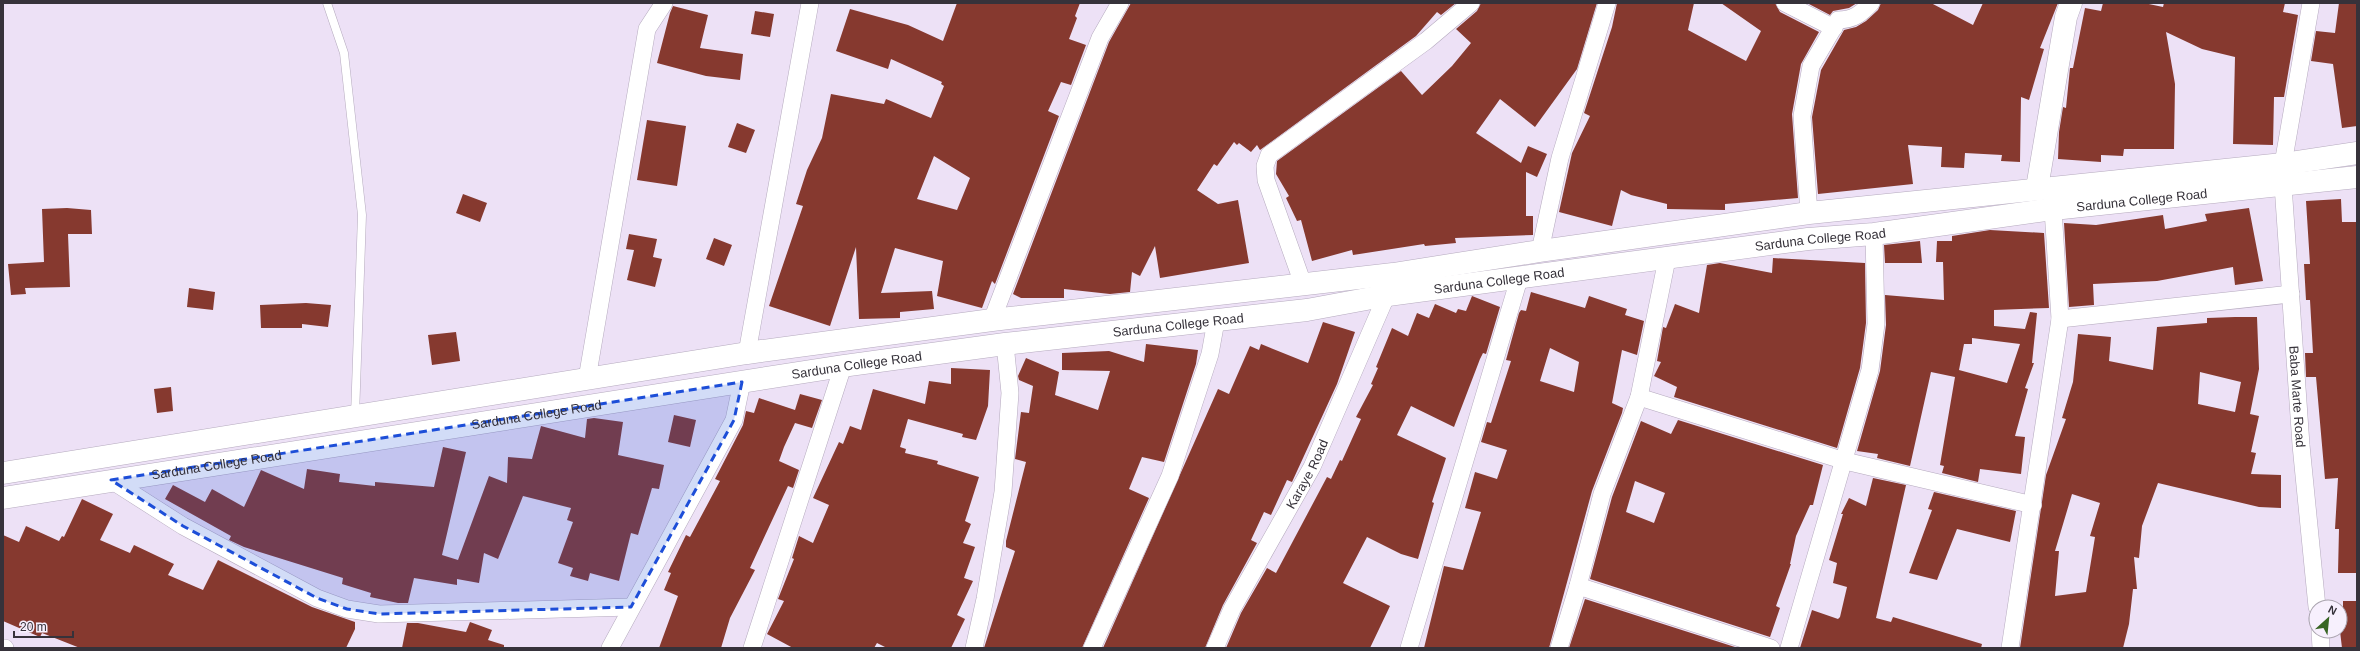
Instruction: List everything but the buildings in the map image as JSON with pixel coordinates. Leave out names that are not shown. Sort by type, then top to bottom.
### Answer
[{"type":"street","points":[[587,379],[647,29],[664,3]]},
{"type":"street","points":[[747,354],[810,3]]},
{"type":"street","points":[[992,320],[1100,38],[1120,3]]},
{"type":"street","points":[[1303,284],[1266,180],[1265,166],[1269,155],[1426,41],[1471,3]]},
{"type":"street","points":[[1540,251],[1560,158],[1607,3]]},
{"type":"street","points":[[1785,3],[1834,28]]},
{"type":"street","points":[[1810,213],[1802,116],[1810,66],[1838,20],[1850,20],[1862,13],[1871,3]]},
{"type":"street","points":[[2037,188],[2066,17],[2071,3]]},
{"type":"street","points":[[2283,164],[2311,3]]},
{"type":"street","name":"Sarduna College Road","points":[[3,498],[843,366],[1005,344],[1307,310],[1391,285],[1540,251],[1810,213],[2037,188],[2283,164],[2357,153]]},
{"type":"street","name":"Sarduna College Road","points":[[3,474],[355,416],[747,354],[992,320],[1303,284],[1391,285],[1519,279],[1808,239],[1874,234],[2053,210],[2357,177]]},
{"type":"street","name":"Baba Marte Road","points":[[2283,185],[2301,445],[2316,599]]},
{"type":"street","points":[[2010,648],[2033,505],[2060,319],[2053,210]]},
{"type":"street","points":[[1789,648],[1845,461],[1870,370],[1876,324],[1874,234]]},
{"type":"street","points":[[1559,648],[1578,586],[1602,494],[1640,397],[1667,259]]},
{"type":"street","points":[[1409,648],[1519,279]]},
{"type":"street","name":"Karaye Road","points":[[1215,648],[1232,609],[1312,467],[1391,285]]},
{"type":"street","points":[[2060,319],[2291,294]]},
{"type":"street","points":[[1137,303],[1137,330]]},
{"type":"street","points":[[1092,648],[1170,476],[1210,354],[1216,321]]},
{"type":"street","points":[[974,648],[985,600],[1003,492],[1010,393],[1005,344]]},
{"type":"street","points":[[752,648],[843,366]]},
{"type":"street","points":[[610,648],[734,420],[742,382]]},
{"type":"street","points":[[1640,397],[1845,461],[2033,505]]},
{"type":"street","points":[[111,480],[183,526],[317,598],[347,609],[379,614],[631,607]]},
{"type":"street","points":[[1578,586],[1771,648]]},
{"type":"lane","points":[[327,3],[344,53],[362,215],[355,416]]},
{"type":"highlighted area","points":[[742,382],[734,420],[631,607],[379,614],[347,609],[317,598],[183,526],[111,480]]}]
